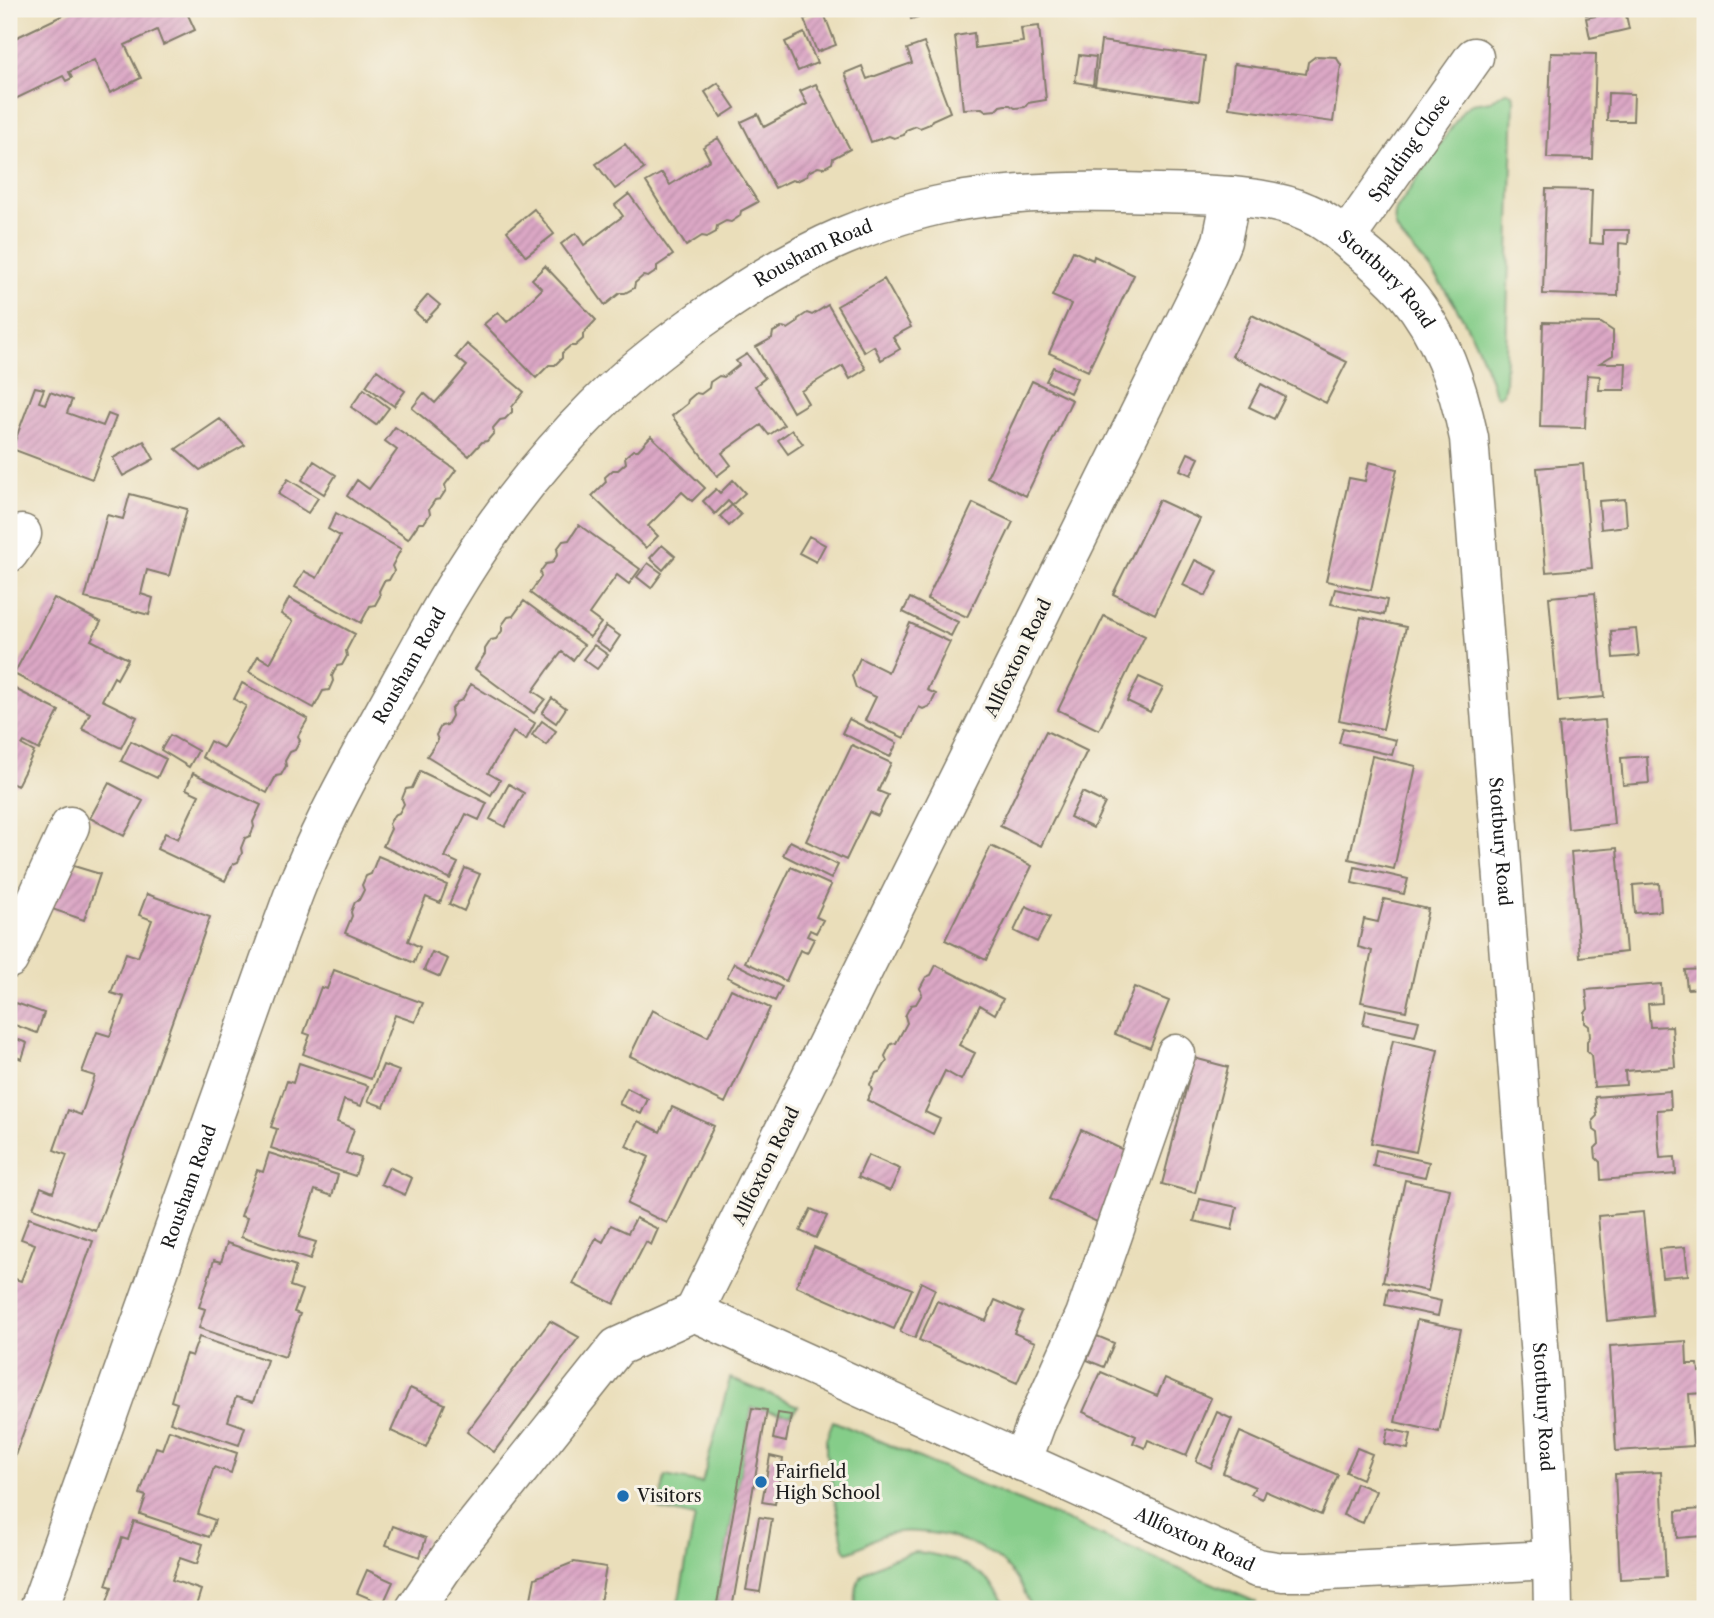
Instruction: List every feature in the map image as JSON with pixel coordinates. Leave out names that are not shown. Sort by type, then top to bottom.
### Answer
[{"type":"street","name":"Spalding Close","points":[[1346,238],[1474,57]]},
{"type":"street","name":"Rousham Road","points":[[39,1609],[301,876],[337,800],[451,592],[490,533],[567,436],[631,374],[679,336],[762,278],[802,255],[896,216],[950,203],[1004,196],[1118,191],[1231,196]]},
{"type":"street","name":"Stottbury Road","points":[[1231,196],[1262,200],[1305,211],[1346,238],[1406,292],[1440,347],[1452,374],[1469,438],[1542,1384],[1553,1609]]},
{"type":"street","name":"Allfoxton Road","points":[[1231,196],[1222,241],[1207,277],[694,1312],[1257,1568],[1307,1572],[1552,1560]]},
{"type":"street","points":[[9,959],[70,826]]},
{"type":"street","points":[[1023,1462],[1036,1424],[1084,1314],[1176,1054]]},
{"type":"street","points":[[415,1609],[452,1554],[617,1347],[694,1312]]},
{"type":"green space","points":[[1507,91],[1513,94],[1514,99],[1505,384],[1503,393],[1498,396],[1463,318],[1441,284],[1399,233],[1395,217],[1396,210],[1464,109],[1472,104],[1491,101]]},
{"type":"green space","points":[[730,1378],[798,1406],[791,1415],[752,1408],[716,1609],[677,1609],[695,1517],[659,1509],[665,1476],[702,1483]]},
{"type":"green space","points":[[833,1421],[1256,1602],[1256,1609],[1031,1609],[1016,1577],[1005,1565],[979,1547],[948,1536],[913,1531],[897,1532],[881,1536],[847,1552],[844,1548],[826,1453],[826,1439]]},
{"type":"green space","points":[[915,1552],[944,1557],[970,1568],[992,1585],[1009,1609],[855,1609],[857,1587],[863,1575],[884,1562]]},
{"type":"building","points":[[76,9],[200,9],[188,15],[195,30],[163,45],[157,30],[125,45],[141,78],[110,93],[94,60],[69,72],[72,78],[66,81],[63,76],[9,102],[9,41]]},
{"type":"building","points":[[908,9],[927,9],[928,14],[911,19]]},
{"type":"building","points":[[1584,9],[1609,9],[1609,10],[1586,15]]},
{"type":"building","points":[[1625,10],[1629,29],[1590,38],[1586,18]]},
{"type":"building","points":[[823,11],[836,45],[817,52],[804,19]]},
{"type":"building","points":[[1039,26],[1046,100],[1028,103],[1025,107],[1005,105],[986,111],[982,108],[963,109],[955,36],[974,33],[975,48],[1023,42],[1021,28]]},
{"type":"building","points":[[804,33],[817,63],[798,71],[785,42]]},
{"type":"building","points":[[1101,41],[1205,56],[1199,101],[1095,86]]},
{"type":"building","points":[[924,43],[950,112],[932,120],[930,124],[906,130],[904,135],[894,138],[889,136],[871,142],[845,73],[862,66],[867,79],[912,63],[907,49]]},
{"type":"building","points":[[1551,53],[1596,54],[1593,159],[1547,158]]},
{"type":"building","points":[[1079,55],[1096,57],[1093,85],[1075,82]]},
{"type":"building","points":[[1316,56],[1336,57],[1341,65],[1333,122],[1229,108],[1234,64],[1306,74],[1308,62]]},
{"type":"building","points":[[718,83],[735,108],[721,117],[705,92]]},
{"type":"building","points":[[816,84],[850,149],[833,158],[832,163],[823,168],[818,167],[797,181],[792,180],[775,188],[741,122],[758,114],[764,127],[807,104],[800,91]]},
{"type":"building","points":[[1608,93],[1634,94],[1633,121],[1607,121]]},
{"type":"building","points":[[718,138],[758,202],[741,211],[740,216],[731,222],[726,221],[717,226],[716,232],[707,237],[702,236],[686,246],[646,182],[662,173],[670,185],[710,160],[703,147]]},
{"type":"building","points":[[625,144],[644,169],[615,189],[596,164]]},
{"type":"building","points":[[1546,189],[1592,190],[1590,243],[1603,244],[1603,230],[1629,230],[1628,244],[1619,243],[1618,296],[1543,294]]},
{"type":"building","points":[[629,194],[673,255],[657,266],[657,271],[648,277],[643,276],[635,283],[634,288],[620,293],[605,305],[561,244],[576,233],[584,245],[623,216],[615,205]]},
{"type":"building","points":[[534,209],[554,234],[526,256],[507,231]]},
{"type":"building","points":[[1073,251],[1093,260],[1094,256],[1134,275],[1088,371],[1049,353],[1071,304],[1052,296]]},
{"type":"building","points":[[545,266],[596,320],[583,334],[583,339],[575,346],[570,346],[555,365],[549,365],[536,378],[484,324],[498,312],[507,322],[525,306],[542,289],[532,279]]},
{"type":"building","points":[[884,279],[911,327],[893,337],[900,349],[881,360],[874,346],[864,352],[837,306]]},
{"type":"building","points":[[428,295],[440,305],[425,321],[414,311]]},
{"type":"building","points":[[828,305],[866,369],[850,379],[843,366],[822,378],[801,391],[808,403],[793,412],[756,347],[772,338],[773,332],[783,327],[788,329],[807,313],[812,315]]},
{"type":"building","points":[[1252,315],[1347,362],[1326,403],[1232,356]]},
{"type":"building","points":[[1543,322],[1601,323],[1613,331],[1613,355],[1600,363],[1626,363],[1625,390],[1599,390],[1600,376],[1587,375],[1585,428],[1540,427]]},
{"type":"building","points":[[467,344],[524,392],[512,407],[512,412],[493,428],[494,433],[469,456],[412,408],[424,393],[435,403],[451,385],[467,366],[456,357]]},
{"type":"building","points":[[747,354],[765,378],[755,386],[784,425],[769,435],[761,425],[722,453],[731,465],[717,476],[672,416],[696,393],[701,394],[709,388],[710,382],[719,376],[724,377],[739,365],[736,361]]},
{"type":"building","points":[[1053,367],[1077,378],[1070,393],[1046,381]]},
{"type":"building","points":[[377,370],[405,391],[394,406],[366,386]]},
{"type":"building","points":[[1032,381],[1072,400],[1026,496],[987,477]]},
{"type":"building","points":[[1261,384],[1285,397],[1274,419],[1249,407]]},
{"type":"building","points":[[35,387],[44,389],[39,402],[45,404],[50,392],[72,400],[67,413],[103,426],[108,414],[116,417],[92,479],[12,449]]},
{"type":"building","points":[[364,389],[389,408],[376,425],[351,407]]},
{"type":"building","points":[[220,419],[245,445],[200,470],[176,449]]},
{"type":"building","points":[[395,427],[456,470],[445,485],[446,490],[440,499],[435,500],[429,509],[430,514],[424,523],[419,523],[408,539],[347,496],[357,480],[369,489],[397,450],[385,441]]},
{"type":"building","points":[[792,430],[803,444],[788,454],[778,440]]},
{"type":"building","points":[[651,436],[705,488],[692,501],[682,492],[648,526],[658,536],[646,548],[592,496],[606,482],[605,477],[626,463],[625,457],[633,450],[638,450]]},
{"type":"building","points":[[144,441],[154,459],[123,476],[113,458]]},
{"type":"building","points":[[1188,453],[1199,458],[1191,475],[1180,470]]},
{"type":"building","points":[[314,461],[336,475],[324,494],[302,480]]},
{"type":"building","points":[[1369,462],[1397,469],[1371,590],[1326,581],[1349,478],[1365,481]]},
{"type":"building","points":[[1583,464],[1592,568],[1546,572],[1537,468]]},
{"type":"building","points":[[288,479],[318,498],[308,513],[278,494]]},
{"type":"building","points":[[733,480],[745,493],[732,505],[728,501],[715,514],[703,501],[716,489],[720,493]]},
{"type":"building","points":[[130,494],[187,509],[169,576],[147,570],[141,594],[153,598],[149,615],[85,598],[107,515],[123,519]]},
{"type":"building","points":[[1625,499],[1627,526],[1601,529],[1599,501]]},
{"type":"building","points":[[1159,500],[1200,519],[1155,614],[1113,594]]},
{"type":"building","points":[[973,503],[1013,522],[967,617],[927,599]]},
{"type":"building","points":[[732,505],[741,515],[729,526],[720,516]]},
{"type":"building","points":[[336,513],[401,549],[392,566],[394,571],[389,580],[384,581],[379,591],[380,596],[375,605],[370,606],[361,623],[295,587],[304,571],[317,578],[340,536],[328,529]]},
{"type":"building","points":[[579,525],[640,569],[629,584],[617,575],[603,594],[589,614],[601,623],[590,637],[530,593],[541,577],[540,572],[546,564],[552,563],[558,554],[557,549],[563,541],[569,540]]},
{"type":"building","points":[[809,536],[825,545],[816,562],[799,553]]},
{"type":"building","points":[[662,545],[675,556],[663,570],[650,558]]},
{"type":"building","points":[[1195,560],[1218,571],[1206,596],[1183,585]]},
{"type":"building","points":[[648,563],[662,573],[651,588],[637,577]]},
{"type":"building","points":[[1335,589],[1387,600],[1384,615],[1331,604]]},
{"type":"building","points":[[1595,593],[1604,697],[1558,701],[1549,597]]},
{"type":"building","points":[[54,598],[101,622],[91,640],[128,659],[117,679],[114,677],[102,700],[137,717],[121,748],[82,729],[90,713],[14,674]]},
{"type":"building","points":[[289,598],[355,634],[346,651],[347,656],[332,676],[329,690],[323,691],[314,708],[249,672],[258,656],[270,663],[293,621],[281,614]]},
{"type":"building","points":[[910,598],[958,622],[951,636],[903,612]]},
{"type":"building","points":[[524,601],[584,645],[573,660],[562,652],[548,670],[533,691],[545,699],[534,713],[475,669],[491,640],[496,639],[502,631],[502,625]]},
{"type":"building","points":[[1104,616],[1145,636],[1099,730],[1058,710]]},
{"type":"building","points":[[1361,617],[1406,627],[1383,729],[1339,720]]},
{"type":"building","points":[[910,623],[950,642],[927,690],[936,694],[930,706],[923,709],[919,707],[904,738],[865,720],[876,697],[856,688],[852,676],[860,658],[888,672]]},
{"type":"building","points":[[606,626],[620,636],[610,651],[596,641]]},
{"type":"building","points":[[1636,629],[1639,656],[1613,658],[1611,631]]},
{"type":"building","points":[[594,645],[608,655],[597,669],[583,659]]},
{"type":"building","points":[[1139,677],[1163,688],[1150,712],[1127,701]]},
{"type":"building","points":[[242,683],[308,719],[298,736],[300,741],[295,750],[290,752],[281,775],[276,776],[267,793],[202,757],[210,741],[223,748],[235,727],[246,706],[234,699]]},
{"type":"building","points":[[471,684],[535,723],[526,740],[513,732],[488,773],[500,780],[491,795],[427,756],[438,740],[436,735],[441,726],[447,725],[452,716],[451,710],[462,700]]},
{"type":"building","points":[[9,686],[59,711],[39,750],[24,742],[22,745],[34,752],[17,786],[9,782]]},
{"type":"building","points":[[552,698],[566,708],[556,723],[542,713]]},
{"type":"building","points":[[849,719],[897,743],[890,757],[842,733]]},
{"type":"building","points":[[1605,720],[1614,824],[1568,829],[1559,724]]},
{"type":"building","points":[[542,721],[556,731],[546,745],[532,735]]},
{"type":"building","points":[[1343,728],[1396,740],[1392,755],[1339,743]]},
{"type":"building","points":[[1046,731],[1087,751],[1041,846],[1000,826]]},
{"type":"building","points":[[170,735],[198,751],[189,767],[161,750]]},
{"type":"building","points":[[131,741],[166,759],[157,778],[121,761]]},
{"type":"building","points":[[852,745],[891,763],[878,791],[888,795],[878,816],[869,812],[846,860],[806,841]]},
{"type":"building","points":[[1372,756],[1416,766],[1394,869],[1349,859]]},
{"type":"building","points":[[1647,756],[1649,783],[1623,785],[1621,758]]},
{"type":"building","points":[[420,771],[487,803],[479,820],[466,814],[445,857],[458,863],[450,879],[383,846],[391,829],[389,824],[404,804],[402,799],[406,789],[412,788]]},
{"type":"building","points":[[193,773],[261,805],[250,836],[245,838],[238,862],[233,864],[225,881],[157,849],[165,833],[178,839],[199,795],[186,789]]},
{"type":"building","points":[[109,783],[143,801],[124,836],[90,818]]},
{"type":"building","points":[[509,784],[524,793],[505,827],[490,819]]},
{"type":"building","points":[[1082,792],[1105,803],[1093,828],[1070,817]]},
{"type":"building","points":[[790,841],[838,865],[831,879],[783,855]]},
{"type":"building","points":[[991,846],[1032,866],[986,960],[945,940]]},
{"type":"building","points":[[1617,848],[1626,952],[1580,957],[1571,852]]},
{"type":"building","points":[[378,856],[447,885],[440,903],[426,897],[417,918],[408,941],[420,947],[414,963],[345,933],[355,902],[364,890],[362,885],[366,876],[371,874]]},
{"type":"building","points":[[67,864],[100,874],[84,920],[52,909]]},
{"type":"building","points":[[791,867],[831,885],[816,917],[823,920],[816,933],[810,930],[807,936],[814,939],[807,953],[800,950],[786,981],[745,962]]},
{"type":"building","points":[[1355,867],[1408,879],[1404,894],[1352,883]]},
{"type":"building","points":[[465,868],[480,874],[464,911],[449,904]]},
{"type":"building","points":[[1659,883],[1661,911],[1635,913],[1633,885]]},
{"type":"building","points":[[147,894],[210,917],[96,1231],[33,1208],[41,1187],[53,1192],[67,1155],[54,1150],[68,1110],[81,1115],[95,1076],[82,1072],[97,1032],[110,1036],[124,997],[111,993],[126,953],[138,957],[152,920],[139,915]]},
{"type":"building","points":[[1384,899],[1428,909],[1406,1011],[1361,1002],[1372,951],[1358,947],[1364,919],[1378,922]]},
{"type":"building","points":[[1026,906],[1050,917],[1037,942],[1014,931]]},
{"type":"building","points":[[432,952],[448,959],[440,977],[424,970]]},
{"type":"building","points":[[734,963],[782,987],[775,1001],[727,977]]},
{"type":"building","points":[[936,965],[1003,999],[995,1014],[980,1005],[959,1045],[975,1053],[961,1080],[945,1071],[925,1112],[940,1119],[933,1134],[867,1100],[872,1090],[870,1084],[887,1061],[885,1056],[891,1044],[896,1043],[907,1023],[905,1016],[911,1005],[916,1004],[922,994],[920,988]]},
{"type":"building","points":[[1705,969],[1705,988],[1687,989],[1685,970]]},
{"type":"building","points":[[334,970],[423,1003],[415,1022],[395,1015],[371,1079],[303,1054],[310,1035],[304,1033],[321,987],[327,989]]},
{"type":"building","points":[[1661,984],[1662,1003],[1648,1004],[1650,1027],[1672,1026],[1675,1067],[1625,1071],[1626,1085],[1594,1087],[1591,1055],[1587,1051],[1590,1037],[1589,1026],[1585,1023],[1588,1009],[1586,990]]},
{"type":"building","points":[[1134,987],[1169,1001],[1150,1048],[1115,1034]]},
{"type":"building","points":[[731,989],[770,1008],[725,1103],[630,1056],[652,1010],[708,1037]]},
{"type":"building","points":[[16,1003],[44,1013],[37,1033],[9,1023]]},
{"type":"building","points":[[1366,1010],[1419,1021],[1415,1036],[1363,1025]]},
{"type":"building","points":[[9,1036],[27,1043],[22,1059],[9,1055]]},
{"type":"building","points":[[1393,1040],[1438,1050],[1416,1152],[1371,1143]]},
{"type":"building","points":[[1194,1058],[1228,1067],[1195,1193],[1162,1184]]},
{"type":"building","points":[[299,1063],[368,1086],[361,1106],[344,1100],[337,1122],[354,1129],[346,1153],[361,1158],[355,1176],[271,1148],[277,1129],[271,1127],[287,1081],[293,1083]]},
{"type":"building","points":[[383,1065],[399,1071],[384,1107],[368,1101]]},
{"type":"building","points":[[627,1088],[648,1099],[641,1114],[619,1104]]},
{"type":"building","points":[[1670,1091],[1671,1109],[1657,1110],[1658,1134],[1660,1158],[1675,1157],[1676,1174],[1601,1180],[1600,1162],[1596,1158],[1595,1148],[1599,1144],[1593,1120],[1597,1116],[1595,1097]]},
{"type":"building","points":[[672,1107],[714,1126],[667,1223],[627,1204],[649,1157],[626,1146],[638,1121],[660,1132]]},
{"type":"building","points":[[1081,1130],[1132,1154],[1099,1223],[1049,1199]]},
{"type":"building","points":[[1376,1150],[1429,1162],[1425,1177],[1373,1166]]},
{"type":"building","points":[[269,1153],[338,1175],[332,1196],[315,1190],[299,1237],[316,1242],[310,1260],[241,1237],[247,1218],[241,1216],[257,1170],[263,1172]]},
{"type":"building","points":[[868,1155],[900,1169],[890,1191],[858,1177]]},
{"type":"building","points":[[389,1167],[412,1178],[405,1195],[381,1184]]},
{"type":"building","points":[[1405,1180],[1450,1189],[1428,1291],[1383,1282]]},
{"type":"building","points":[[1200,1199],[1237,1207],[1232,1230],[1194,1221]]},
{"type":"building","points":[[811,1209],[827,1216],[816,1238],[800,1231]]},
{"type":"building","points":[[1643,1212],[1653,1316],[1607,1321],[1598,1216]]},
{"type":"building","points":[[29,1218],[93,1241],[9,1472],[9,1277],[21,1281],[35,1244],[21,1239]]},
{"type":"building","points":[[636,1218],[658,1229],[651,1245],[646,1242],[614,1304],[573,1284],[596,1238],[603,1242],[611,1225],[628,1233]]},
{"type":"building","points":[[227,1243],[296,1266],[290,1286],[302,1290],[294,1312],[300,1314],[285,1357],[199,1328],[205,1309],[199,1307],[214,1260],[221,1262]]},
{"type":"building","points":[[814,1247],[912,1289],[894,1329],[796,1286]]},
{"type":"building","points":[[1685,1247],[1688,1275],[1662,1277],[1659,1249]]},
{"type":"building","points":[[921,1282],[935,1289],[915,1338],[900,1332]]},
{"type":"building","points":[[1388,1289],[1441,1301],[1438,1316],[1385,1305]]},
{"type":"building","points":[[995,1300],[1023,1312],[1014,1333],[1035,1342],[1017,1383],[919,1340],[937,1301],[986,1321]]},
{"type":"building","points":[[1417,1320],[1461,1329],[1439,1432],[1395,1422]]},
{"type":"building","points":[[550,1321],[579,1337],[494,1452],[467,1432]]},
{"type":"building","points":[[1097,1336],[1114,1343],[1104,1367],[1087,1360]]},
{"type":"building","points":[[199,1337],[267,1360],[253,1402],[236,1397],[228,1421],[245,1427],[239,1445],[170,1422],[177,1403],[171,1401],[178,1377],[186,1354],[192,1356]]},
{"type":"building","points":[[1686,1341],[1687,1364],[1698,1364],[1699,1372],[1705,1371],[1705,1393],[1689,1394],[1693,1446],[1616,1451],[1610,1346]]},
{"type":"building","points":[[1101,1372],[1157,1396],[1165,1378],[1211,1398],[1186,1456],[1148,1440],[1145,1448],[1133,1443],[1136,1436],[1083,1412]]},
{"type":"building","points":[[410,1388],[445,1404],[426,1447],[391,1431]]},
{"type":"building","points":[[752,1408],[767,1410],[732,1609],[716,1609]]},
{"type":"building","points":[[1217,1412],[1232,1419],[1211,1468],[1196,1461]]},
{"type":"building","points":[[778,1413],[791,1415],[786,1442],[773,1439]]},
{"type":"building","points":[[1388,1429],[1411,1434],[1408,1449],[1385,1444]]},
{"type":"building","points":[[169,1430],[237,1453],[231,1473],[214,1467],[198,1514],[215,1520],[209,1537],[140,1514],[146,1496],[140,1494],[148,1470],[156,1447],[162,1449]]},
{"type":"building","points":[[1240,1432],[1338,1475],[1321,1515],[1265,1491],[1262,1499],[1251,1494],[1255,1487],[1223,1473]]},
{"type":"building","points":[[1357,1448],[1372,1454],[1362,1479],[1346,1472]]},
{"type":"building","points":[[770,1456],[783,1459],[775,1504],[762,1502]]},
{"type":"building","points":[[1661,1472],[1666,1577],[1620,1579],[1615,1474]]},
{"type":"building","points":[[1356,1483],[1376,1491],[1363,1523],[1343,1515]]},
{"type":"building","points":[[1702,1509],[1702,1536],[1677,1538],[1676,1511]]},
{"type":"building","points":[[759,1517],[772,1519],[760,1592],[746,1590]]},
{"type":"building","points":[[134,1521],[203,1544],[197,1564],[180,1558],[172,1580],[201,1590],[195,1609],[118,1609],[106,1605],[112,1587],[106,1585],[122,1538],[128,1540]]},
{"type":"building","points":[[393,1526],[426,1538],[420,1557],[386,1545]]},
{"type":"building","points":[[574,1562],[606,1567],[599,1609],[529,1609],[535,1578]]},
{"type":"building","points":[[367,1570],[393,1582],[383,1604],[357,1593]]},
{"type":"building","points":[[1438,1604],[1474,1607],[1474,1609],[1437,1609]]},
{"type":"place","name":"Fairfield High School","points":[[761,1482]]},
{"type":"place","name":"Visitors","points":[[623,1496]]}]
